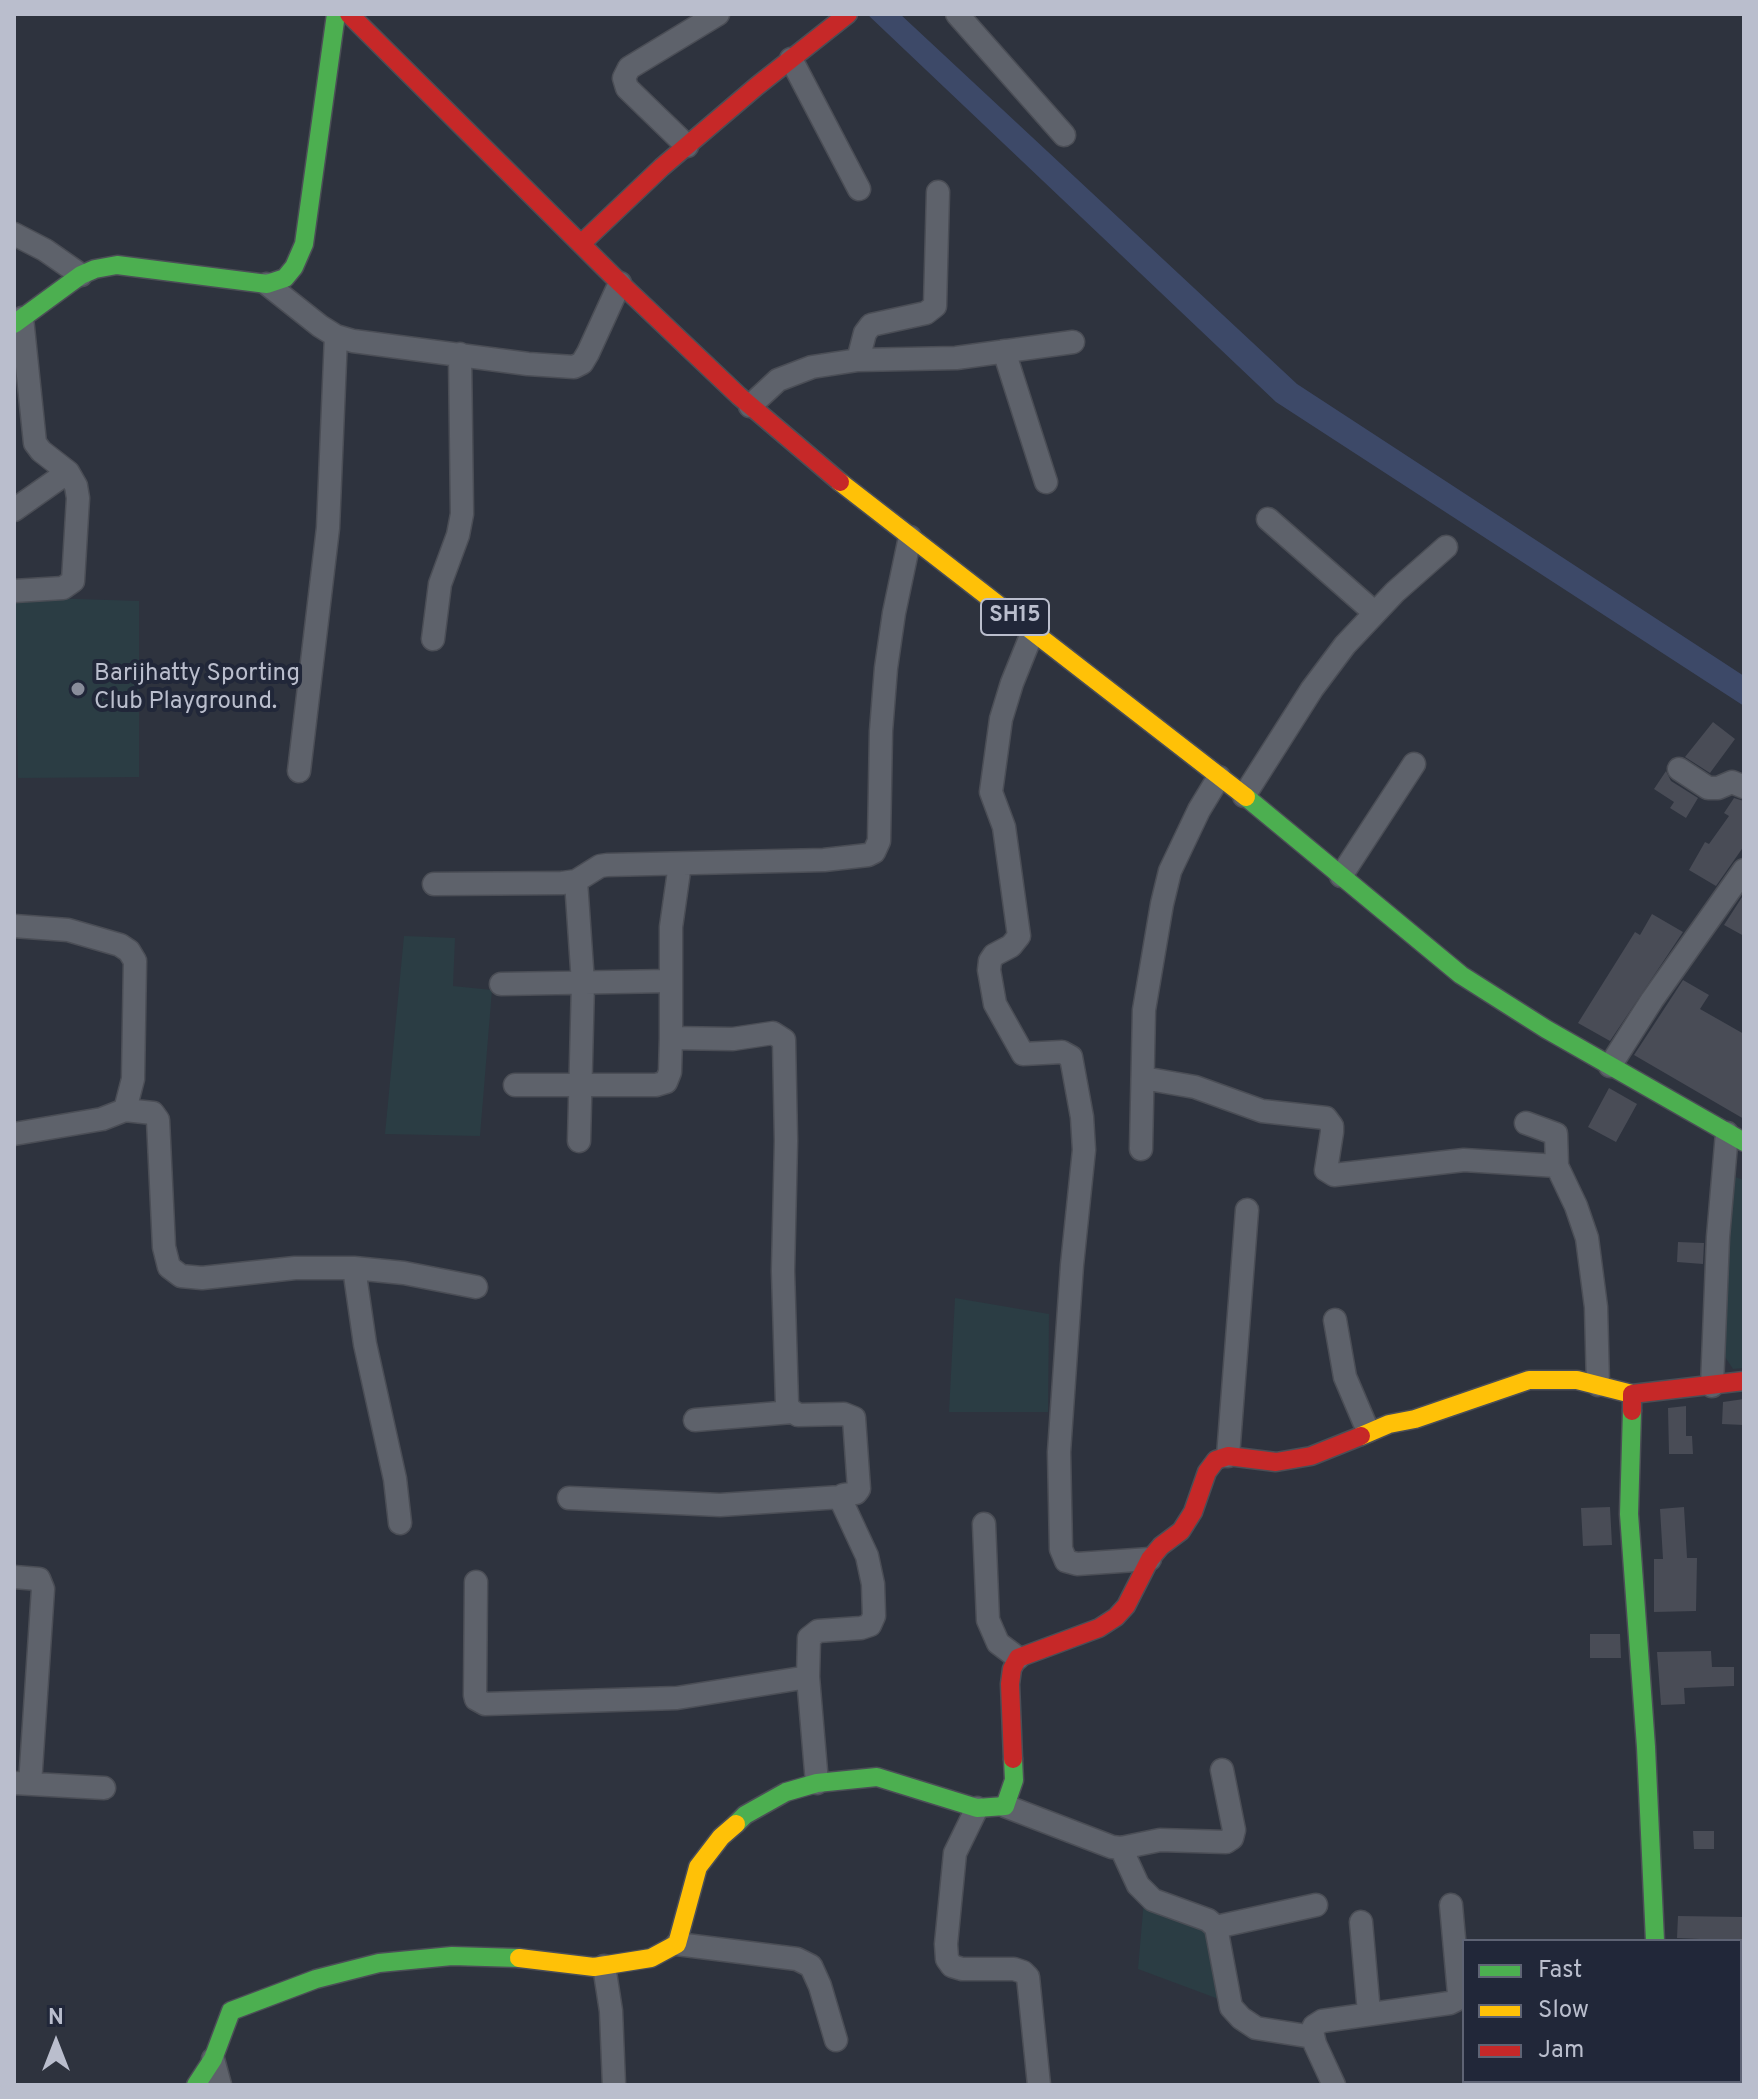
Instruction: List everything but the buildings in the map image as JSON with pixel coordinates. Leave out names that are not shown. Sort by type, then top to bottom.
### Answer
[{"type":"street","points":[[14,591],[63,588],[73,581],[78,498],[76,486],[68,472],[35,443],[18,321],[81,275],[117,265],[267,284],[285,278],[294,267],[304,244],[336,14]]},
{"type":"street","name":"SH15","points":[[349,14],[620,283],[750,406],[864,502],[1244,796],[1461,975],[1610,1066],[1736,1137]]},
{"type":"street","points":[[687,146],[627,88],[624,78],[629,68],[718,14]]},
{"type":"street","points":[[582,243],[687,146],[848,14]]},
{"type":"street","points":[[957,14],[1064,135]]},
{"type":"street","points":[[791,59],[859,189]]},
{"type":"street","points":[[858,360],[865,333],[871,325],[926,313],[935,306],[938,192]]},
{"type":"street","points":[[14,234],[45,250],[81,275]]},
{"type":"street","points":[[267,284],[336,336],[369,344],[574,367],[582,363],[588,353],[620,283]]},
{"type":"street","points":[[299,771],[328,528],[336,336]]},
{"type":"street","points":[[750,406],[778,380],[793,372],[858,360],[956,358],[1073,342]]},
{"type":"street","points":[[1004,351],[1046,482]]},
{"type":"street","points":[[433,639],[440,584],[458,535],[462,514],[460,354]]},
{"type":"street","points":[[14,510],[68,472]]},
{"type":"street","points":[[1268,519],[1375,613]]},
{"type":"street","points":[[434,884],[576,881],[607,865],[824,860],[874,852],[879,841],[881,731],[886,668],[910,537]]},
{"type":"street","points":[[1244,796],[1312,689],[1345,645],[1395,592],[1446,547]]},
{"type":"street","points":[[1033,631],[1001,719],[991,792],[1004,827],[1019,936],[1016,942],[994,955],[989,970],[995,1004],[1023,1054],[1062,1052],[1071,1057],[1082,1117],[1084,1150],[1072,1265],[1059,1452],[1061,1549],[1066,1561],[1077,1564],[1150,1559]]},
{"type":"street","points":[[1341,876],[1414,764]]},
{"type":"street","points":[[1679,769],[1708,788],[1718,788],[1732,782],[1744,787]]},
{"type":"street","points":[[1141,1149],[1144,1010],[1162,904],[1170,871],[1199,810],[1219,777]]},
{"type":"street","points":[[515,1085],[662,1084],[668,1079],[671,927],[680,864]]},
{"type":"street","points":[[1610,1066],[1652,1000],[1744,870]]},
{"type":"street","points":[[576,881],[583,983],[579,1141]]},
{"type":"street","points":[[14,926],[68,930],[120,945],[129,951],[135,961],[133,1079],[125,1110]]},
{"type":"street","points":[[501,984],[669,981]]},
{"type":"street","points":[[671,1038],[733,1039],[773,1033],[784,1040],[786,1141],[783,1271],[786,1393],[792,1412]]},
{"type":"street","points":[[1143,1078],[1195,1087],[1262,1111],[1326,1118],[1332,1132],[1326,1170],[1334,1175],[1464,1160],[1557,1166]]},
{"type":"street","points":[[14,1134],[102,1119],[125,1110],[153,1113],[158,1120],[164,1247],[169,1267],[181,1276],[202,1278],[295,1268],[354,1268],[404,1273],[476,1287]]},
{"type":"street","points":[[1526,1123],[1556,1134],[1557,1166],[1587,1238],[1596,1307],[1598,1385]]},
{"type":"street","points":[[1712,1386],[1718,1237],[1736,1137]]},
{"type":"street","points":[[1228,1456],[1247,1210]]},
{"type":"street","points":[[354,1268],[365,1344],[394,1469],[400,1523]]},
{"type":"street","points":[[1335,1320],[1345,1377],[1368,1431]]},
{"type":"street","points":[[1005,1806],[1014,1780],[1010,1684],[1012,1669],[1018,1658],[1099,1628],[1116,1617],[1126,1606],[1150,1559],[1181,1531],[1193,1512],[1207,1472],[1216,1460],[1228,1456],[1292,1461],[1368,1431],[1415,1419],[1529,1380],[1552,1378],[1632,1394],[1744,1381]]},
{"type":"street","points":[[1632,1394],[1629,1514],[1646,1747],[1655,1939]]},
{"type":"street","points":[[569,1498],[720,1505],[841,1497],[856,1493],[859,1489],[854,1418],[844,1414],[806,1416],[792,1412],[695,1420]]},
{"type":"street","points":[[817,1783],[808,1643],[811,1635],[818,1631],[867,1627],[874,1616],[872,1571],[841,1497]]},
{"type":"street","points":[[984,1524],[988,1620],[998,1643],[1018,1658]]},
{"type":"street","points":[[14,1577],[35,1577],[42,1583],[43,1589],[22,1784],[104,1788]]},
{"type":"street","points":[[476,1582],[475,1695],[485,1704],[677,1698],[808,1677]]},
{"type":"street","points":[[677,1944],[698,1867],[721,1837],[745,1815],[786,1792],[817,1783],[877,1777],[977,1808],[1005,1806],[1121,1848],[1160,1840],[1214,1843],[1232,1838],[1234,1830],[1222,1770]]},
{"type":"street","points":[[977,1808],[955,1853],[947,1959],[952,1966],[962,1969],[1014,1969],[1028,1977],[1039,2085]]},
{"type":"street","points":[[1121,1848],[1138,1885],[1153,1900],[1208,1920],[1216,1927],[1231,2007],[1241,2018],[1256,2028],[1313,2037]]},
{"type":"street","points":[[1216,1927],[1316,1905]]},
{"type":"street","points":[[1334,2085],[1313,2037],[1314,2026],[1322,2021],[1456,2000],[1459,1994],[1451,1905]]},
{"type":"street","points":[[1361,1922],[1369,2013]]},
{"type":"street","points":[[196,2085],[213,2059],[231,2011],[316,1979],[379,1963],[452,1956],[507,1957],[594,1967],[651,1958],[677,1944],[797,1959],[811,1966],[836,2040]]},
{"type":"street","points":[[604,1966],[611,2011],[614,2085]]},
{"type":"street","points":[[213,2059],[220,2085]]},
{"type":"shaded area","name":"Barijhatty Sporting Club Playground.","points":[[15,597],[139,601],[139,777],[18,778]]},
{"type":"shaded area","points":[[404,936],[455,938],[453,986],[492,990],[480,1136],[385,1134]]},
{"type":"shaded area","points":[[1735,1177],[1744,1180],[1744,1368],[1733,1369],[1721,1351],[1726,1253]]},
{"type":"shaded area","points":[[955,1298],[1049,1314],[1048,1412],[949,1412]]},
{"type":"shaded area","points":[[1145,1888],[1228,1918],[1224,2001],[1138,1969]]},
{"type":"water","points":[[867,14],[900,14],[1297,384],[1744,676],[1744,706],[1276,402]]},
{"type":"traffic: fast","points":[[14,324],[81,275],[117,265],[267,284],[285,278],[294,267],[304,244],[336,14]]},
{"type":"traffic: fast","points":[[1246,797],[1461,975],[1546,1029],[1744,1142]]},
{"type":"traffic: fast","points":[[1632,1411],[1629,1514],[1646,1747],[1655,1939]]},
{"type":"traffic: fast","points":[[736,1824],[745,1815],[786,1792],[817,1783],[877,1777],[977,1808],[1005,1806],[1014,1780],[1013,1759]]},
{"type":"traffic: fast","points":[[196,2085],[213,2059],[231,2011],[316,1979],[379,1963],[452,1956],[519,1958]]},
{"type":"traffic: slow","points":[[840,482],[1246,797]]},
{"type":"traffic: slow","points":[[1361,1436],[1389,1424],[1415,1419],[1529,1380],[1577,1380],[1632,1394]]},
{"type":"traffic: slow","points":[[519,1958],[594,1967],[651,1958],[677,1944],[698,1867],[721,1837],[736,1824]]},
{"type":"traffic: jam","points":[[349,14],[620,283],[739,396],[840,482]]},
{"type":"traffic: jam","points":[[582,243],[662,167],[848,14]]},
{"type":"traffic: jam","points":[[1632,1411],[1632,1394],[1744,1381]]},
{"type":"traffic: jam","points":[[1013,1759],[1010,1684],[1012,1669],[1018,1658],[1099,1628],[1116,1617],[1126,1606],[1150,1559],[1181,1531],[1193,1512],[1207,1472],[1216,1460],[1228,1456],[1276,1462],[1311,1456],[1361,1436]]},
{"type":"place","name":"Barijhatty Sporting Club Playground.","points":[[78,689]]}]
